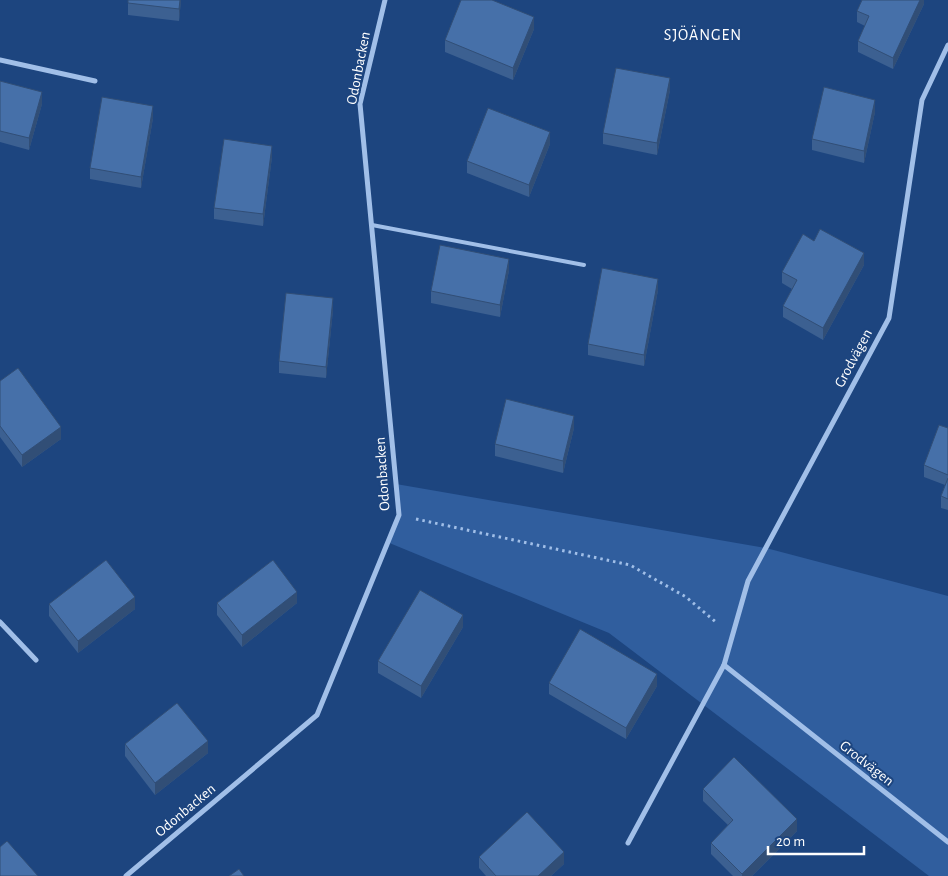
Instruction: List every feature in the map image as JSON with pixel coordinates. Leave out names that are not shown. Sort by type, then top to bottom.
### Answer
[{"type":"street","name":"Odonbacken","points":[[126,876],[317,715],[398,515],[360,104],[385,0]]},
{"type":"street","name":"Grodvägen","points":[[628,843],[724,665],[748,581],[889,318],[922,100],[948,45]]},
{"type":"street","points":[[0,60],[95,81]]},
{"type":"street","points":[[0,622],[36,660]]},
{"type":"street","name":"Grodvägen","points":[[724,665],[948,842]]},
{"type":"lane","points":[[372,225],[584,266]]},
{"type":"path","points":[[398,515],[630,565],[686,597],[732,637]]},
{"type":"shaded area","points":[[396,484],[766,548],[948,596],[948,876],[929,876],[609,633],[387,542],[399,515]]},
{"type":"building","points":[[128,0],[180,0],[179,9],[128,3]]},
{"type":"building","points":[[461,0],[492,0],[534,17],[513,68],[445,40]]},
{"type":"building","points":[[862,0],[920,0],[893,58],[858,41],[869,16],[857,11]]},
{"type":"building","points":[[616,68],[670,78],[657,143],[603,133]]},
{"type":"building","points":[[0,81],[42,92],[29,138],[0,131]]},
{"type":"building","points":[[824,87],[875,100],[864,151],[812,139]]},
{"type":"building","points":[[102,97],[153,106],[141,177],[90,168]]},
{"type":"building","points":[[488,108],[550,132],[529,185],[467,161]]},
{"type":"building","points":[[224,139],[272,146],[263,214],[214,208]]},
{"type":"building","points":[[820,229],[864,253],[823,328],[783,306],[797,280],[782,272],[803,234],[814,241]]},
{"type":"building","points":[[440,245],[509,259],[500,305],[431,291]]},
{"type":"building","points":[[602,268],[658,279],[644,355],[588,344]]},
{"type":"building","points":[[286,293],[333,298],[326,367],[279,361]]},
{"type":"building","points":[[18,368],[61,427],[22,455],[0,426],[0,381]]},
{"type":"building","points":[[506,399],[574,416],[563,461],[495,444]]},
{"type":"building","points":[[939,425],[948,428],[948,475],[924,465]]},
{"type":"building","points":[[948,478],[948,499],[941,496]]},
{"type":"building","points":[[106,560],[135,597],[78,641],[49,604]]},
{"type":"building","points":[[273,560],[297,592],[242,635],[217,603]]},
{"type":"building","points":[[420,590],[463,615],[421,686],[378,661]]},
{"type":"building","points":[[580,629],[657,674],[626,728],[549,683]]},
{"type":"building","points":[[177,703],[208,741],[155,783],[125,744]]},
{"type":"building","points":[[734,757],[797,819],[742,874],[711,843],[733,820],[703,789]]},
{"type":"building","points":[[527,812],[564,852],[538,876],[496,876],[479,857]]},
{"type":"building","points":[[7,841],[38,876],[0,876],[0,847]]},
{"type":"building","points":[[239,869],[244,876],[229,876]]},
{"type":"district","name":"SJÖÄNGEN","points":[[703,34]]}]
